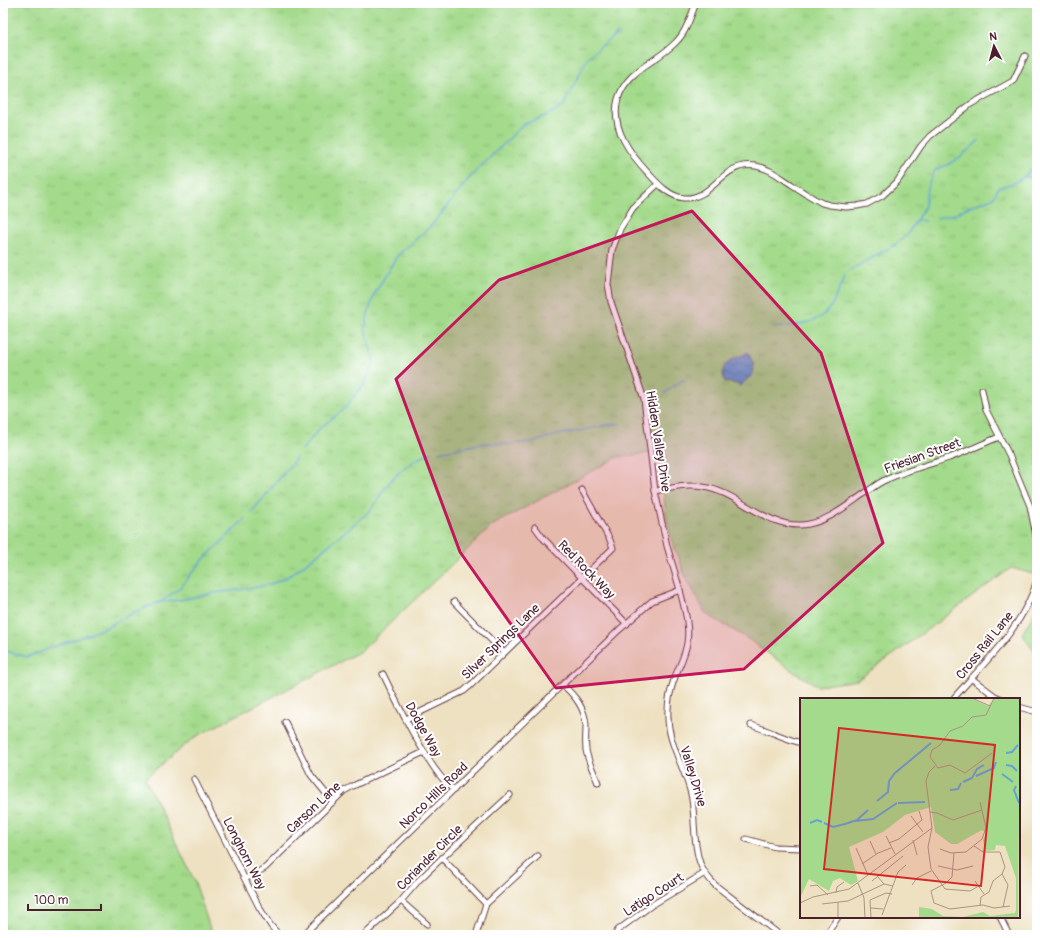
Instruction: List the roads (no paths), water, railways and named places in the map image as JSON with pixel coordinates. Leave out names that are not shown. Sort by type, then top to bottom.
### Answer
[{"type":"street","points":[[696,3],[678,41],[648,62],[627,80],[618,100],[616,111],[623,139],[632,155],[658,184],[670,193],[684,198],[697,196],[709,190],[732,169],[741,166],[756,166],[770,171],[811,197],[830,205],[846,207],[868,204],[882,196],[890,189],[904,172],[920,146],[926,140],[978,99],[1012,81],[1025,56]]},
{"type":"street","name":"Hidden Valley Drive","points":[[658,184],[633,208],[620,229],[612,250],[608,284],[611,302],[644,399],[656,491],[667,546],[680,590]]},
{"type":"street","points":[[982,390],[986,410],[1009,455],[1030,506],[1037,540]]},
{"type":"street","name":"Friesian Street","points":[[656,491],[690,485],[705,487],[719,491],[770,519],[800,525],[813,523],[825,519],[840,510],[881,482],[902,473],[950,457],[999,437]]},
{"type":"street","name":"Silver Springs Lane","points":[[406,719],[464,691],[613,548],[582,490]]},
{"type":"street","name":"Red Rock Way","points":[[535,527],[542,538],[627,624]]},
{"type":"street","name":"Cross Rail Lane","points":[[954,698],[1014,628],[1027,608],[1034,592],[1037,580]]},
{"type":"street","points":[[627,624],[652,601],[680,590]]},
{"type":"street","name":"Valley Drive","points":[[680,590],[687,618],[688,643],[669,697],[668,722],[669,734],[691,793],[694,809],[697,852],[700,864],[715,886],[780,935]]},
{"type":"street","points":[[454,602],[504,653]]},
{"type":"street","name":"Norco Hills Road","points":[[303,935],[627,624]]},
{"type":"street","name":"Dodge Way","points":[[383,674],[424,752],[437,772],[454,790]]},
{"type":"street","points":[[971,678],[1000,698]]},
{"type":"street","points":[[563,685],[578,700],[583,712],[586,725],[588,760],[598,783]]},
{"type":"street","points":[[1020,707],[1037,712]]},
{"type":"street","points":[[284,722],[310,775],[333,802]]},
{"type":"street","points":[[751,725],[768,730],[783,738],[800,743]]},
{"type":"street","name":"Carson Lane","points":[[245,879],[265,868],[333,802],[353,786],[424,752]]},
{"type":"street","name":"Longhorn Way","points":[[194,779],[259,907],[271,926],[279,935]]},
{"type":"street","name":"Coriander Circle","points":[[364,935],[401,901],[442,858],[510,795]]},
{"type":"street","points":[[746,839],[775,847],[800,848]]},
{"type":"street","points":[[476,935],[486,904],[538,856]]},
{"type":"street","points":[[442,858],[486,904]]},
{"type":"street","name":"Latigo Court","points":[[615,935],[618,930],[652,905],[705,873]]},
{"type":"street","points":[[401,901],[426,924]]},
{"type":"street","points":[[826,935],[837,918]]},
{"type":"street","points":[[1000,918],[1009,935]]},
{"type":"water","points":[[748,352],[754,365],[753,374],[740,386],[725,382],[723,370],[725,365],[733,359]]},
{"type":"waterway","points":[[302,450],[320,428],[343,410],[365,383],[374,363],[365,328],[368,313],[375,293],[397,256],[432,225],[471,176],[524,124],[563,107],[588,57],[618,33]]},
{"type":"waterway","points":[[850,270],[895,245],[907,235],[925,206],[927,187],[935,170],[948,165],[959,158],[979,140]]},
{"type":"waterway","points":[[937,218],[955,214],[994,197],[998,188],[1016,182],[1024,177],[1037,163]]},
{"type":"waterway","points":[[1025,177],[1037,178]]},
{"type":"waterway","points":[[916,220],[926,221]]},
{"type":"waterway","points":[[774,328],[805,323],[817,319],[826,313],[833,303],[844,275]]},
{"type":"waterway","points":[[665,393],[684,380]]},
{"type":"waterway","points":[[439,452],[485,443],[508,444],[533,442],[557,435],[620,424]]},
{"type":"waterway","points":[[160,602],[178,601],[208,594],[250,588],[271,584],[281,580],[310,560],[369,512],[388,484],[402,470],[419,458],[431,453]]},
{"type":"waterway","points":[[251,512],[296,458]]},
{"type":"waterway","points":[[3,650],[27,657],[105,628],[135,612],[160,602],[179,589],[201,562],[245,519]]}]
